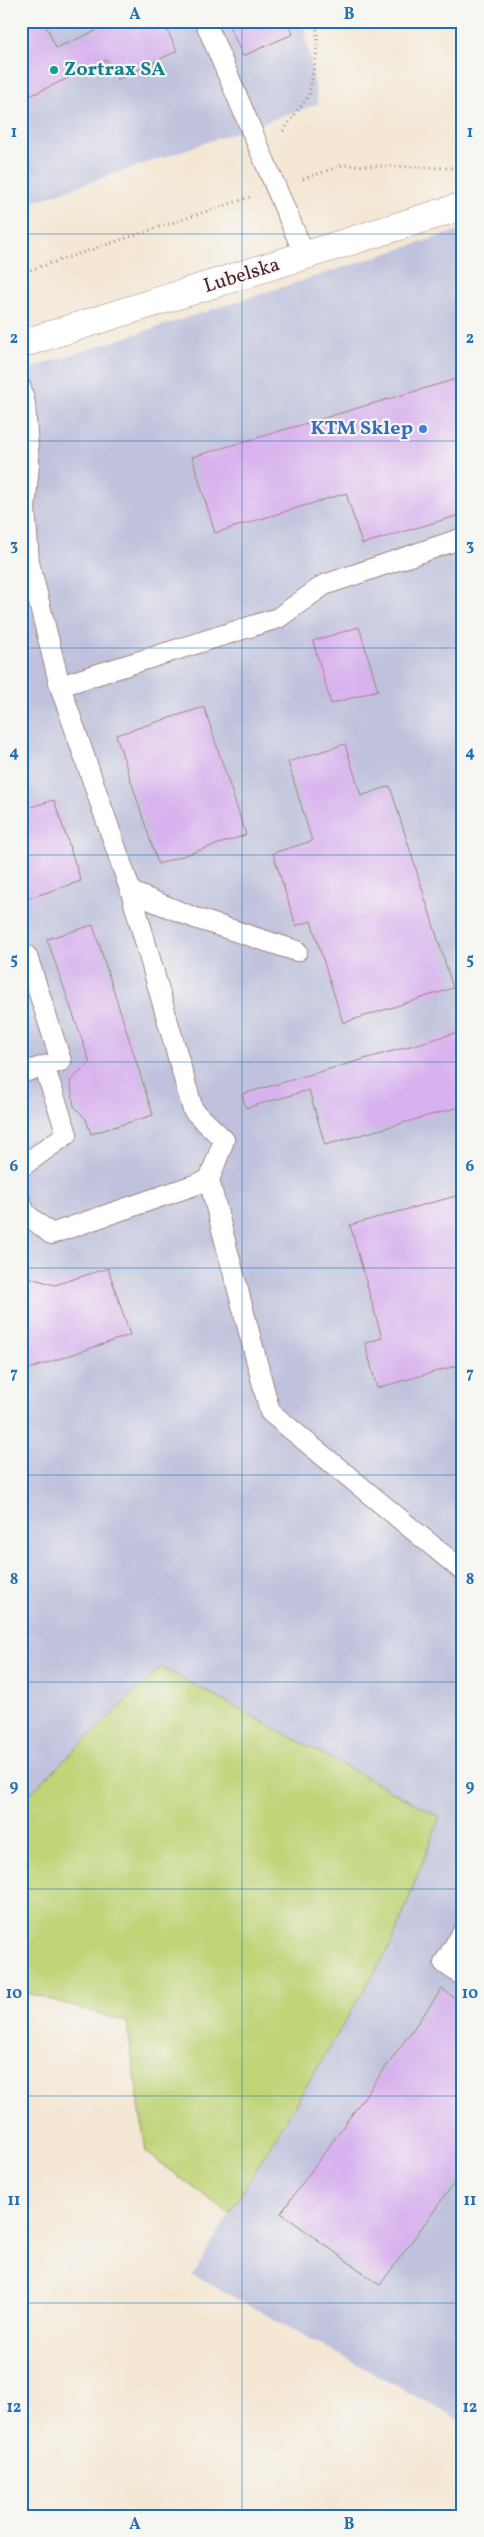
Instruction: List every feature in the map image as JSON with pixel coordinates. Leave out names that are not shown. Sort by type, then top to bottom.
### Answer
[{"type":"street","name":"Lubelska","points":[[21,344],[463,206]]},
{"type":"lane","points":[[205,21],[305,256]]},
{"type":"lane","points":[[21,388],[25,404],[29,464],[25,508],[29,562],[60,686],[131,892],[193,1110],[224,1140],[209,1180],[270,1412],[463,1571]]},
{"type":"lane","points":[[60,686],[278,618],[324,585],[463,538]]},
{"type":"lane","points":[[131,892],[195,918],[297,951]]},
{"type":"lane","points":[[21,958],[27,956],[61,1060],[21,1073]]},
{"type":"lane","points":[[21,1167],[67,1134],[44,1066]]},
{"type":"lane","points":[[21,1202],[25,1213],[51,1234],[209,1180]]},
{"type":"lane","points":[[463,1932],[444,1963],[463,1976]]},
{"type":"path","points":[[264,158],[309,95],[318,44],[316,21]]},
{"type":"path","points":[[21,273],[344,165],[453,168],[463,166]]},
{"type":"shaded area","points":[[21,21],[303,21],[318,104],[21,206]]},
{"type":"shaded area","points":[[463,229],[463,2422],[193,2275],[391,1945],[161,1667],[21,1802],[21,371]]},
{"type":"green space","points":[[161,1667],[440,1817],[391,1945],[229,2214],[146,2152],[127,2022],[21,1991],[21,1802]]},
{"type":"building","name":"Zortrax SA","points":[[21,21],[44,21],[56,48],[96,31],[92,21],[163,21],[177,51],[117,80],[107,60],[21,100]]},
{"type":"building","points":[[227,21],[287,21],[293,34],[243,56]]},
{"type":"building","points":[[463,377],[463,514],[362,544],[346,493],[215,533],[192,457]]},
{"type":"building","points":[[359,627],[378,690],[331,704],[313,641]]},
{"type":"building","points":[[204,707],[246,835],[158,864],[116,735]]},
{"type":"building","points":[[345,744],[361,796],[390,786],[453,988],[343,1023],[311,921],[296,926],[273,853],[312,841],[288,762]]},
{"type":"building","points":[[54,800],[81,881],[21,901],[21,810]]},
{"type":"building","points":[[93,925],[153,1115],[91,1134],[86,1119],[74,1106],[70,1081],[90,1063],[47,939]]},
{"type":"building","points":[[463,1031],[463,1106],[325,1145],[309,1090],[246,1108],[242,1094]]},
{"type":"building","points":[[463,1194],[463,1364],[377,1388],[365,1343],[382,1338],[350,1225]]},
{"type":"building","points":[[21,1260],[31,1278],[55,1285],[108,1268],[130,1335],[32,1368],[21,1375]]},
{"type":"building","points":[[442,1989],[463,2004],[463,2171],[380,2285],[281,2213]]},
{"type":"place","name":"Zortrax SA","points":[[54,70]]},
{"type":"place","name":"KTM Sklep","points":[[423,429]]}]
